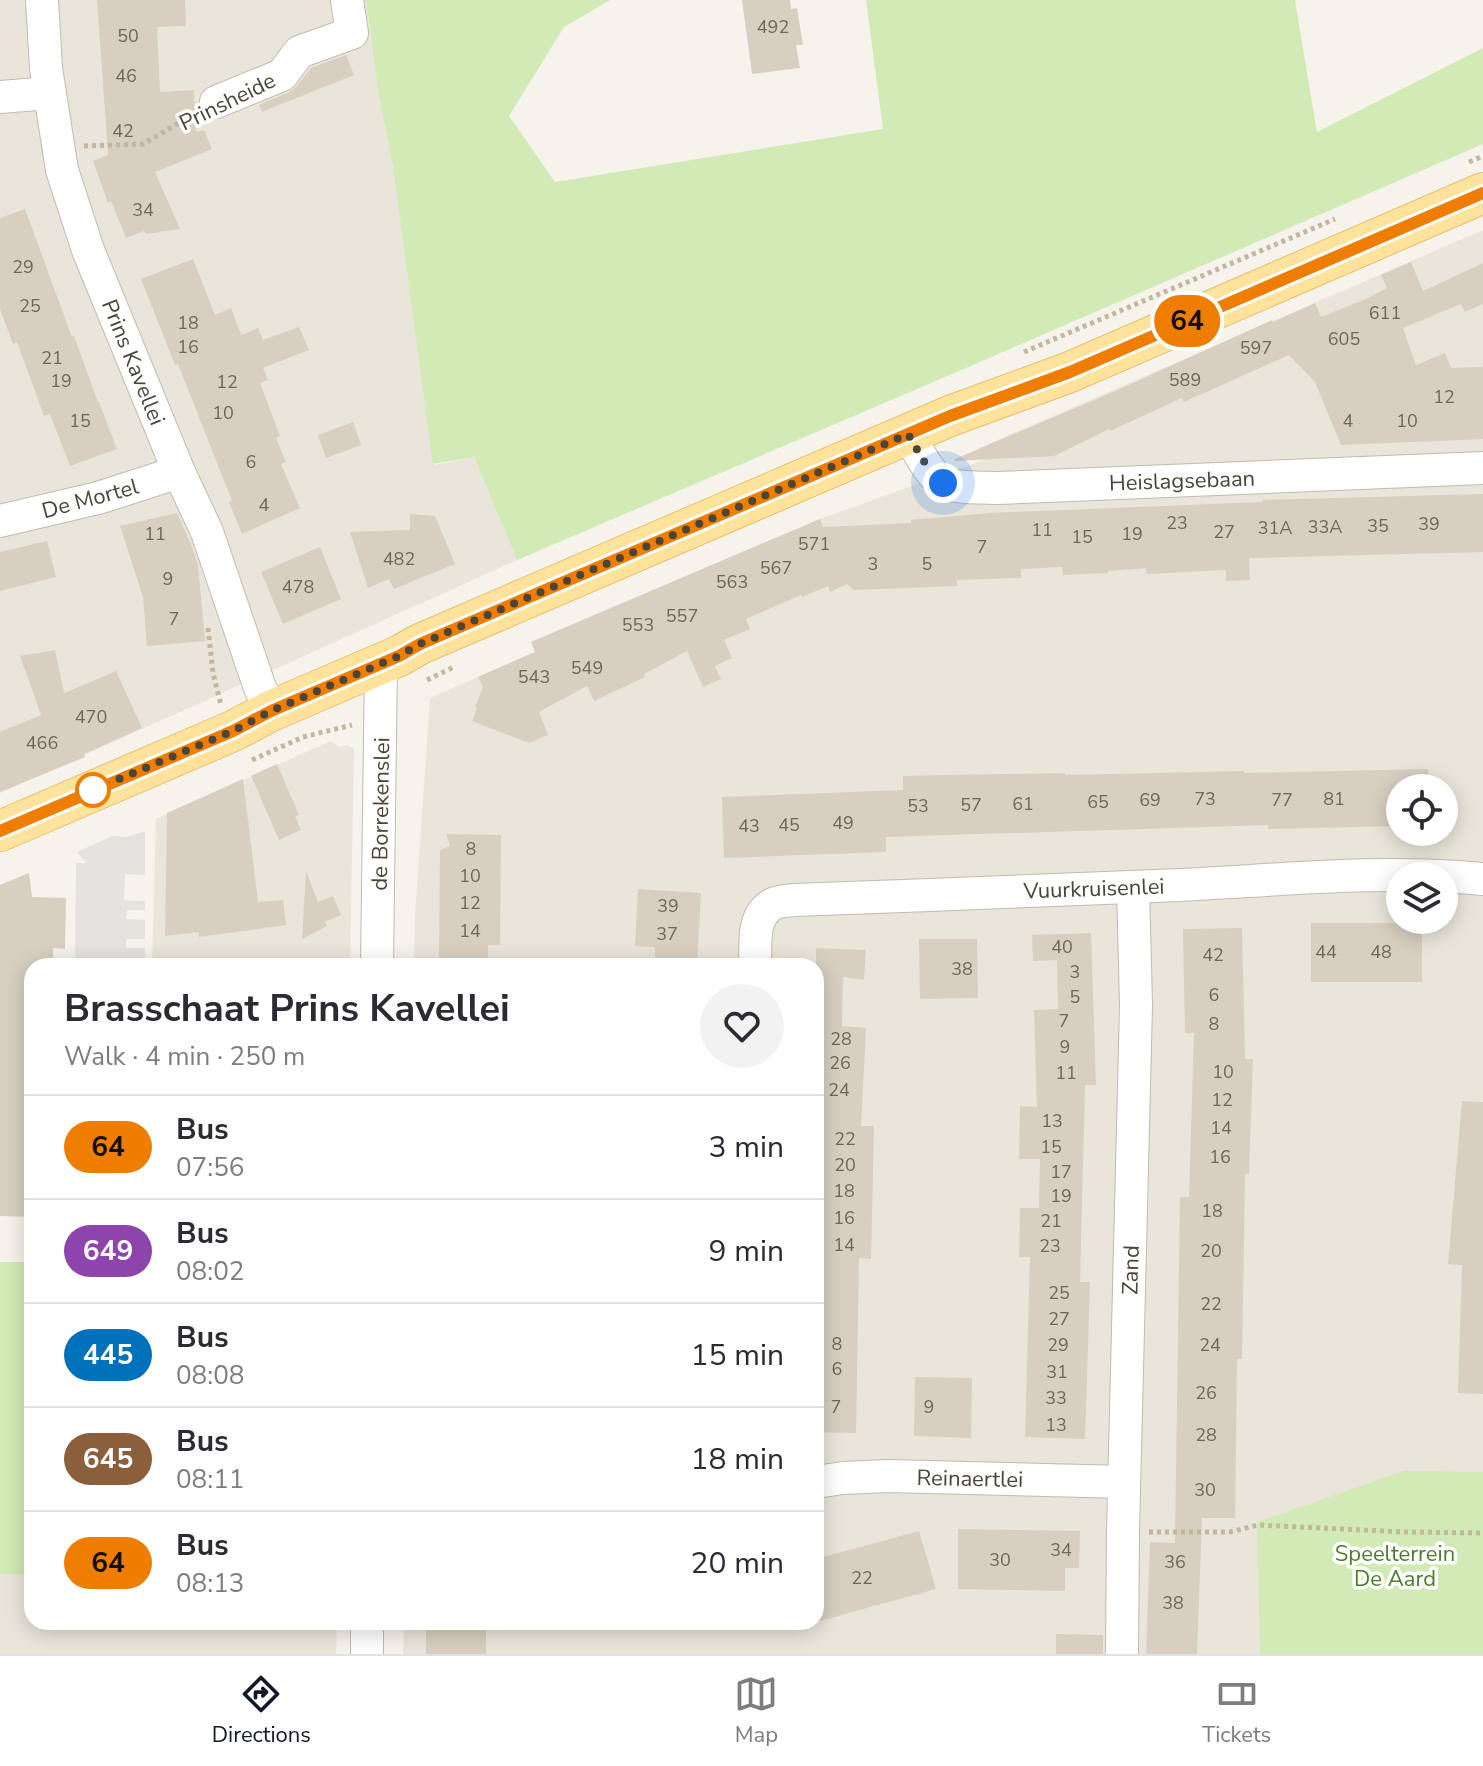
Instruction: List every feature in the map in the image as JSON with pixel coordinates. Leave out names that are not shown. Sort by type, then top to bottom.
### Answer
[{"type":"main road","points":[[0,831],[233,731],[420,644],[908,434],[1070,372],[1483,193]]},
{"type":"street","name":"Prins Kavellei","points":[[42,0],[46,68],[62,170],[88,250],[179,472],[207,532],[260,688],[271,711]]},
{"type":"street","name":"Prinsheide","points":[[216,102],[282,75],[299,52],[352,33],[347,0]]},
{"type":"street","points":[[0,97],[50,93]]},
{"type":"street","name":"Heislagsebaan","points":[[908,434],[932,475],[943,483],[957,487],[998,488],[1483,468]]},
{"type":"street","name":"De Mortel","points":[[0,521],[98,498],[179,472]]},
{"type":"street","name":"de Borrekenslei","points":[[377,958],[381,663]]},
{"type":"street","name":"Vuurkruisenlei","points":[[755,958],[756,928],[761,916],[773,904],[794,900],[1396,874],[1483,879]]},
{"type":"street","name":"Zand","points":[[1122,1654],[1136,1064],[1133,887]]},
{"type":"street","name":"Reinaertlei","points":[[824,1481],[888,1476],[1124,1482]]},
{"type":"street","points":[[367,1630],[367,1654]]},
{"type":"path","name":"Prinsheide","points":[[59,147],[143,144],[216,102]]},
{"type":"path","points":[[246,763],[303,737],[356,724]]},
{"type":"path","points":[[1123,1532],[1230,1532],[1258,1525],[1483,1533]]},
{"type":"shaded area","points":[[0,0],[366,0],[378,91],[393,167],[434,465],[474,457],[517,560],[0,793]]},
{"type":"shaded area","points":[[1483,230],[1483,1654],[403,1654],[404,1630],[824,1630],[824,958],[414,958],[430,698],[535,652],[531,642],[820,519],[984,460],[979,448]]},
{"type":"shaded area","points":[[331,741],[340,747],[347,745],[354,749],[350,958],[152,958],[156,819]]},
{"type":"shaded area","points":[[145,831],[145,875],[125,874],[124,900],[145,901],[145,910],[127,910],[126,919],[145,920],[145,939],[126,939],[126,948],[145,948],[145,958],[75,958],[76,863],[86,863],[77,852],[112,836],[127,837]]},
{"type":"shaded area","points":[[0,1262],[24,1262],[24,1630],[337,1630],[336,1654],[0,1654]]},
{"type":"green space","points":[[366,0],[610,0],[564,27],[509,116],[555,182],[883,129],[866,0],[1295,0],[1317,132],[1483,48],[1483,144],[517,560],[474,457],[433,464],[393,167],[378,91]]},
{"type":"green space","points":[[0,1262],[24,1262],[24,1574],[0,1574]]},
{"type":"green space","name":"Speelterrein De Aard","points":[[1404,1471],[1483,1472],[1483,1654],[1260,1654],[1257,1522]]},
{"type":"building","points":[[97,0],[185,0],[186,26],[157,27],[160,92],[194,90],[196,132],[204,130],[212,149],[155,172],[180,229],[146,234],[144,231],[126,238],[111,201],[108,203],[93,161],[108,155]]},
{"type":"building","points":[[742,0],[790,0],[791,9],[797,8],[803,45],[796,45],[800,68],[752,74]]},
{"type":"building","points":[[346,55],[354,75],[262,112],[259,105],[290,92],[311,68]]},
{"type":"building","points":[[25,209],[117,449],[70,466],[50,414],[44,416],[17,342],[13,344],[0,309],[0,218]]},
{"type":"building","points":[[193,259],[215,315],[231,308],[241,335],[258,328],[263,340],[299,327],[309,350],[263,368],[268,380],[260,383],[280,436],[276,438],[286,462],[281,464],[300,508],[242,534],[178,364],[175,365],[141,279]]},
{"type":"building","points":[[1411,262],[1423,291],[1483,263],[1483,304],[1465,312],[1461,304],[1403,328],[1416,365],[1445,353],[1451,368],[1483,367],[1483,439],[1341,445],[1315,382],[1289,355],[1184,402],[1182,398],[1109,429],[1054,456],[955,461],[1315,303],[1321,317],[1366,299],[1387,288],[1381,275]]},
{"type":"building","points":[[353,422],[361,445],[326,458],[318,435]]},
{"type":"building","points":[[1483,494],[1483,552],[1249,558],[1250,580],[1226,581],[1226,570],[1147,574],[1146,568],[1063,575],[1062,567],[1021,569],[1021,578],[957,580],[957,586],[854,590],[847,584],[830,592],[828,586],[746,619],[750,629],[724,640],[732,658],[715,666],[721,679],[703,687],[687,651],[644,674],[645,677],[594,701],[587,686],[539,712],[548,735],[529,743],[472,721],[483,687],[478,677],[535,652],[531,642],[820,519],[823,527],[911,523],[911,520],[989,513],[1262,500]]},
{"type":"building","points":[[177,513],[198,565],[205,641],[147,646],[143,597],[120,526]]},
{"type":"building","points":[[410,514],[435,516],[455,564],[394,589],[389,579],[368,588],[350,532],[410,530]]},
{"type":"building","points":[[47,541],[56,577],[0,591],[0,552]]},
{"type":"building","points":[[320,547],[341,599],[283,624],[261,572]]},
{"type":"building","points":[[55,650],[64,693],[116,671],[142,728],[84,754],[85,757],[0,792],[0,732],[41,715],[20,656]]},
{"type":"building","points":[[277,764],[299,815],[295,816],[301,830],[279,840],[251,776]]},
{"type":"building","points":[[1428,769],[1428,774],[1386,774],[1386,826],[1268,829],[1268,825],[886,837],[886,852],[724,858],[722,797],[903,790],[903,776]]},
{"type":"building","points":[[243,779],[258,902],[283,900],[286,925],[199,937],[199,932],[165,936],[167,813]]},
{"type":"building","points":[[446,834],[501,835],[500,945],[488,945],[488,958],[439,958],[440,850],[450,846]]},
{"type":"building","points":[[306,871],[318,902],[333,896],[341,915],[325,922],[327,926],[302,939]]},
{"type":"building","points":[[29,873],[32,897],[66,898],[65,949],[53,948],[53,958],[24,958],[24,1217],[0,1216],[0,885]]},
{"type":"building","points":[[638,889],[701,893],[697,958],[655,958],[655,947],[635,946]]},
{"type":"building","points":[[1311,923],[1386,923],[1386,934],[1422,934],[1422,982],[1311,982]]},
{"type":"building","points":[[1242,928],[1245,1059],[1253,1059],[1249,1174],[1245,1174],[1242,1359],[1237,1359],[1235,1518],[1202,1518],[1197,1654],[1146,1654],[1150,1542],[1175,1543],[1180,1197],[1189,1197],[1194,1033],[1185,1033],[1183,929]]},
{"type":"building","points":[[1091,933],[1096,1085],[1085,1085],[1080,1282],[1090,1282],[1085,1439],[1025,1437],[1030,1257],[1019,1257],[1020,1208],[1039,1208],[1040,1159],[1019,1159],[1020,1106],[1037,1107],[1034,1010],[1058,1009],[1057,960],[1033,961],[1032,935]]},
{"type":"building","points":[[919,939],[977,939],[978,998],[920,999]]},
{"type":"building","points":[[816,948],[866,950],[864,980],[843,977],[842,1026],[866,1028],[861,1126],[874,1126],[871,1259],[859,1258],[856,1433],[824,1432],[824,958],[816,958]]},
{"type":"building","points":[[1462,1101],[1483,1102],[1483,1394],[1458,1393],[1462,1265],[1448,1264]]},
{"type":"building","points":[[915,1377],[972,1378],[971,1438],[914,1436]]},
{"type":"building","points":[[958,1529],[1080,1531],[1079,1568],[1065,1568],[1065,1591],[958,1589]]},
{"type":"building","points":[[919,1531],[936,1589],[824,1620],[824,1557]]},
{"type":"building","points":[[426,1630],[486,1630],[486,1654],[426,1654]]},
{"type":"building","points":[[1056,1634],[1103,1635],[1103,1654],[1056,1654]]},
{"type":"bus line","name":"64","points":[[0,831],[233,731],[420,644],[950,416],[1070,372],[1483,193]]},
{"type":"route","points":[[93,790],[233,731],[420,644],[908,434],[932,475],[943,483]]}]
